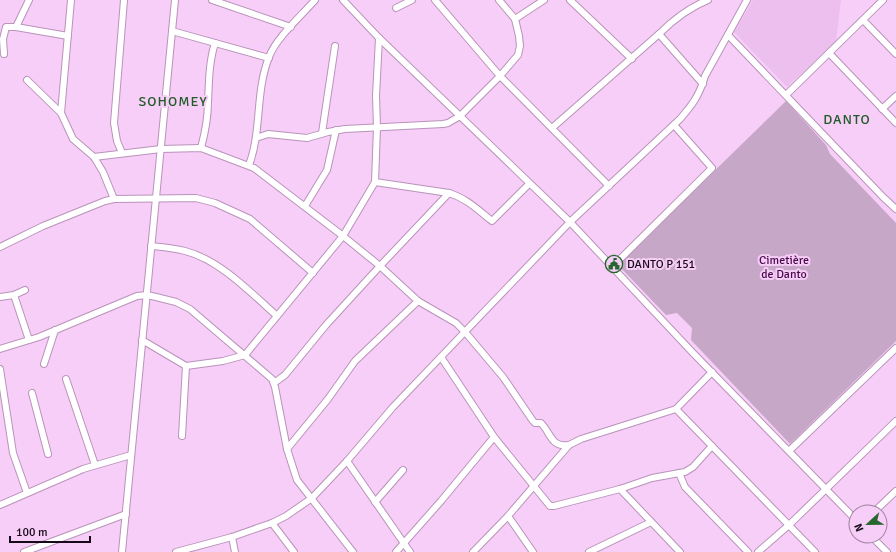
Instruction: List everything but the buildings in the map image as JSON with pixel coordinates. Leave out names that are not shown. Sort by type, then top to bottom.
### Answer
[{"type":"street","points":[[16,27],[29,0]]},
{"type":"street","points":[[61,113],[71,0]]},
{"type":"street","points":[[122,153],[117,141],[114,123],[124,0]]},
{"type":"street","points":[[122,552],[175,0]]},
{"type":"street","points":[[212,0],[220,1],[291,27]]},
{"type":"street","points":[[249,166],[256,138],[261,90],[269,58],[275,46],[315,0]]},
{"type":"street","points":[[343,0],[379,38],[570,222],[712,372],[848,512]]},
{"type":"street","points":[[396,8],[412,0]]},
{"type":"street","points":[[434,0],[500,76],[609,186]]},
{"type":"street","points":[[256,138],[268,134],[307,138],[336,130],[448,123],[460,116],[515,59],[520,46],[516,19],[499,0]]},
{"type":"street","points":[[516,19],[544,0]]},
{"type":"street","points":[[570,0],[632,59]]},
{"type":"street","points":[[552,128],[632,59],[675,18],[708,0]]},
{"type":"street","points":[[176,552],[232,537],[272,523],[286,516],[312,498],[347,461],[393,407],[570,222],[674,125],[693,104],[703,84],[705,76],[747,0]]},
{"type":"street","points":[[786,95],[883,0]]},
{"type":"street","points":[[863,20],[895,51]]},
{"type":"street","points":[[4,54],[3,39],[6,27],[16,27],[68,36]]},
{"type":"street","points":[[172,31],[269,58]]},
{"type":"street","points":[[659,34],[703,84]]},
{"type":"street","points":[[728,35],[896,210]]},
{"type":"street","points":[[142,340],[186,366],[223,361],[245,355],[343,236],[375,182],[377,127],[376,96],[379,38]]},
{"type":"street","points":[[201,148],[207,119],[211,54],[215,43]]},
{"type":"street","points":[[322,133],[335,46]]},
{"type":"street","points":[[830,53],[896,123]]},
{"type":"street","points":[[27,80],[61,113],[73,139],[94,157],[108,181],[114,199]]},
{"type":"street","points":[[882,109],[896,96]]},
{"type":"street","points":[[257,125],[268,134]]},
{"type":"street","points":[[612,267],[712,168],[674,125]]},
{"type":"street","points":[[305,206],[327,170],[336,130]]},
{"type":"street","points":[[94,157],[161,149],[201,148],[249,166],[305,206],[343,236],[380,266],[418,301],[456,323],[503,377],[533,421],[535,423],[541,423],[554,442],[559,445],[569,445]]},
{"type":"street","points":[[375,182],[449,193],[466,200],[492,221],[529,184]]},
{"type":"street","points":[[274,383],[285,375],[315,338],[449,193]]},
{"type":"street","points":[[0,247],[60,218],[105,201],[114,199],[196,198],[250,219],[313,273]]},
{"type":"street","points":[[151,246],[185,251],[216,264],[277,316]]},
{"type":"street","points":[[0,297],[14,295],[25,290]]},
{"type":"street","points":[[0,349],[55,330],[128,299],[147,294],[170,300],[190,309],[272,379],[287,449],[297,480],[353,552]]},
{"type":"street","points":[[14,295],[29,340]]},
{"type":"street","points":[[287,449],[328,399],[355,361],[418,301]]},
{"type":"street","points":[[44,364],[55,330]]},
{"type":"street","points":[[789,451],[896,348]]},
{"type":"street","points":[[441,357],[494,437],[548,505],[551,506],[620,489],[652,478],[679,473],[690,469],[712,446]]},
{"type":"street","points":[[182,436],[186,366]]},
{"type":"street","points":[[0,369],[13,453],[27,493]]},
{"type":"street","points":[[473,552],[508,516],[569,445],[580,439],[676,409],[712,372]]},
{"type":"street","points":[[66,379],[96,465]]},
{"type":"street","points":[[32,393],[48,454]]},
{"type":"street","points":[[676,409],[815,552]]},
{"type":"street","points":[[758,552],[789,525],[896,421]]},
{"type":"street","points":[[396,552],[494,437]]},
{"type":"street","points":[[0,505],[66,476],[96,465],[131,455]]},
{"type":"street","points":[[347,461],[410,552]]},
{"type":"street","points":[[375,502],[403,470]]},
{"type":"street","points":[[679,473],[685,487],[748,552]]},
{"type":"street","points":[[620,489],[680,552]]},
{"type":"street","points":[[882,504],[896,491]]},
{"type":"street","points":[[24,552],[126,514]]},
{"type":"street","points":[[508,516],[533,552]]},
{"type":"street","points":[[589,552],[651,522]]},
{"type":"street","points":[[272,523],[294,552]]},
{"type":"street","points":[[232,537],[235,552]]},
{"type":"street","points":[[879,544],[887,552]]},
{"type":"shaded area","points":[[753,0],[841,0],[836,41],[787,87],[734,32]]},
{"type":"green space","name":"Cimetière de Danto","points":[[786,101],[826,145],[830,154],[896,223],[896,341],[790,444],[691,340],[692,328],[677,313],[666,315],[618,265]]},
{"type":"place","name":"DANTO P 151","points":[[614,264]]},
{"type":"district","name":"SOHOMEY","points":[[173,101]]},
{"type":"district","name":"DANTO","points":[[847,119]]}]
